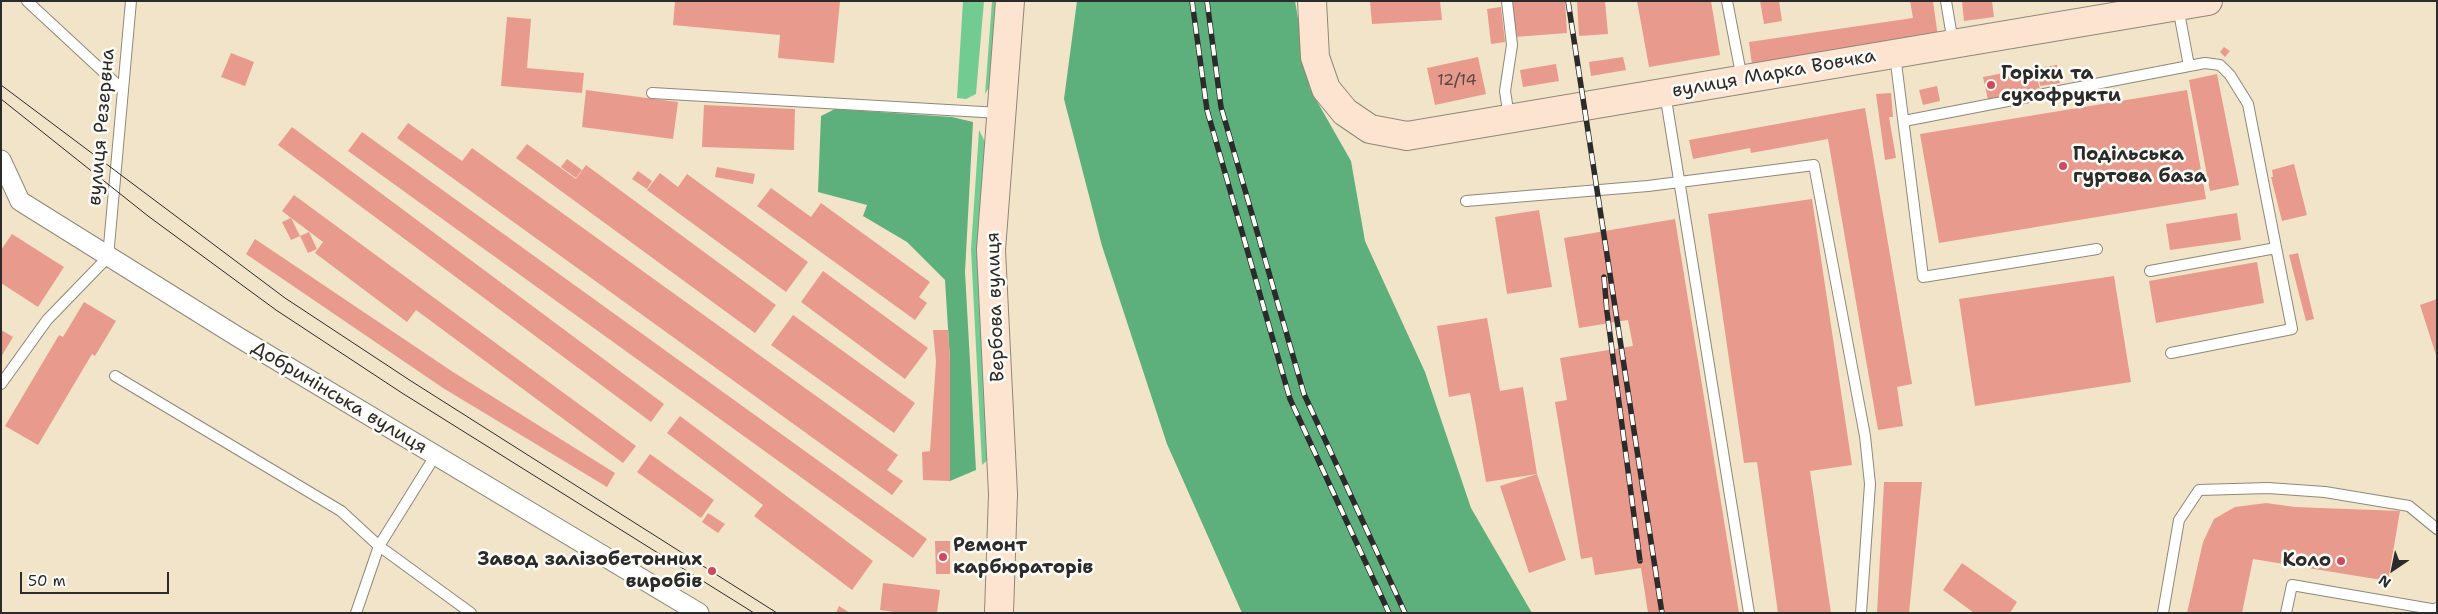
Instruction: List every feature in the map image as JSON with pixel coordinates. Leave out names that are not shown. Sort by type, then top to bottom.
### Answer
[{"type":"main road","name":"Вербова вулиця","points":[[999,613],[1003,494],[991,250],[1010,1]]},
{"type":"main road","name":"вулиця Марка Вовчка","points":[[1312,1],[1315,57],[1326,89],[1346,112],[1370,129],[1407,136],[2208,1]]},
{"type":"street","points":[[1,160],[20,200]]},
{"type":"street","name":"Добринінська вулиця","points":[[20,200],[108,257],[699,613]]},
{"type":"lane","points":[[27,1],[123,90]]},
{"type":"lane","name":"вулиця Резервна","points":[[108,257],[131,1]]},
{"type":"lane","points":[[1507,1],[1512,45],[1505,91],[1509,119]]},
{"type":"lane","points":[[1727,1],[1742,80]]},
{"type":"lane","points":[[1946,1],[1954,44]]},
{"type":"lane","points":[[2178,6],[2189,66]]},
{"type":"lane","points":[[1895,54],[1923,277],[2097,249]]},
{"type":"lane","points":[[1904,121],[2205,63],[2220,66],[2230,75],[2248,104],[2292,329],[2171,353]]},
{"type":"lane","points":[[1665,93],[1749,613]]},
{"type":"lane","points":[[652,94],[1001,113]]},
{"type":"lane","points":[[1466,200],[1679,182],[1814,165],[1865,436],[1870,484],[1861,613]]},
{"type":"lane","points":[[1,189],[20,200]]},
{"type":"lane","points":[[2150,271],[2276,248]]},
{"type":"lane","points":[[1,384],[47,320],[108,257]]},
{"type":"lane","points":[[115,376],[341,511],[379,546],[471,613]]},
{"type":"lane","points":[[356,613],[379,546],[436,456]]},
{"type":"lane","points":[[2163,613],[2179,520],[2199,490],[2268,488],[2325,492],[2409,506],[2437,529]]},
{"type":"lane","points":[[2286,613],[2292,585],[2436,610]]},
{"type":"green space","points":[[963,1],[984,1],[976,94],[966,99],[957,98]]},
{"type":"green space","points":[[992,1],[999,1],[993,81],[985,94]]},
{"type":"green space","points":[[1077,1],[1295,1],[1310,89],[1351,161],[1365,241],[1425,372],[1471,508],[1532,613],[1242,613],[1167,444],[1102,246],[1064,99]]},
{"type":"green space","points":[[835,109],[952,117],[973,122],[965,272],[976,470],[950,481],[950,360],[945,280],[907,242],[863,216],[867,205],[818,192],[821,116]]},
{"type":"green space","points":[[979,130],[987,146],[991,457],[982,465],[971,249]]},
{"type":"building","points":[[675,1],[840,1],[834,63],[778,58],[780,35],[673,25]]},
{"type":"building","points":[[1370,1],[1440,1],[1442,20],[1372,24]]},
{"type":"building","points":[[1512,1],[1565,1],[1567,33],[1515,37]]},
{"type":"building","points":[[1577,1],[1605,1],[1608,34],[1579,36]]},
{"type":"building","points":[[1637,1],[1711,1],[1720,55],[1649,67]]},
{"type":"building","points":[[1760,1],[1779,1],[1782,21],[1764,24]]},
{"type":"building","points":[[1910,1],[1933,1],[1938,37],[1752,65],[1749,42],[1913,18]]},
{"type":"building","points":[[1962,1],[1992,1],[1994,17],[1964,21]]},
{"type":"building","points":[[1501,7],[1505,42],[1491,44],[1487,9]]},
{"type":"building","points":[[507,17],[531,19],[527,68],[584,73],[582,93],[501,86]]},
{"type":"building","points":[[2224,47],[2230,51],[2225,57],[2220,52]]},
{"type":"building","points":[[231,53],[254,62],[245,86],[221,77]]},
{"type":"building","points":[[1478,57],[1486,94],[1435,105],[1427,68]]},
{"type":"building","points":[[1623,57],[1626,70],[1591,76],[1589,62]]},
{"type":"building","points":[[1556,64],[1559,81],[1523,87],[1520,70]]},
{"type":"building","points":[[2057,65],[2060,83],[2040,86],[2038,68]]},
{"type":"building","points":[[2035,67],[2040,90],[1988,100],[1983,77]]},
{"type":"building","points":[[2217,74],[2239,185],[2210,191],[2189,80]]},
{"type":"building","points":[[1937,86],[1940,101],[1923,105],[1919,90]]},
{"type":"building","points":[[586,90],[678,102],[673,139],[582,127]]},
{"type":"building","name":"Подільська гуртова база","points":[[2187,90],[2206,199],[1939,243],[1920,134]]},
{"type":"building","points":[[1891,93],[1893,117],[1889,117],[1896,158],[1885,160],[1876,94]]},
{"type":"building","points":[[704,105],[795,109],[794,150],[702,147]]},
{"type":"building","points":[[1865,108],[1912,384],[1897,387],[1903,426],[1878,430],[1828,139],[1751,153],[1750,148],[1693,159],[1689,140]]},
{"type":"building","points":[[408,123],[462,161],[472,148],[898,455],[887,470],[903,481],[892,495],[397,138]]},
{"type":"building","points":[[292,127],[664,404],[651,422],[278,145]]},
{"type":"building","points":[[362,132],[927,539],[913,558],[348,151]]},
{"type":"building","points":[[527,144],[576,179],[586,165],[776,305],[755,333],[516,158]]},
{"type":"building","points":[[567,159],[582,170],[576,178],[561,167]]},
{"type":"building","points":[[2294,164],[2307,215],[2282,221],[2271,177],[2273,177],[2272,170]]},
{"type":"building","points":[[717,167],[755,174],[753,184],[715,177]]},
{"type":"building","points":[[638,171],[652,181],[647,189],[632,179]]},
{"type":"building","points":[[660,173],[678,187],[687,174],[808,262],[786,292],[647,190]]},
{"type":"building","points":[[771,188],[811,217],[821,203],[930,282],[919,297],[927,303],[915,320],[757,206]]},
{"type":"building","points":[[294,195],[636,446],[623,463],[416,310],[407,322],[315,253],[323,242],[282,211]]},
{"type":"building","points":[[1812,199],[1852,465],[1810,471],[1831,613],[1778,613],[1757,462],[1744,463],[1708,214]]},
{"type":"building","points":[[1539,210],[1552,287],[1507,294],[1495,217]]},
{"type":"building","points":[[2237,213],[2241,240],[2170,250],[2166,224]]},
{"type":"building","points":[[291,218],[300,236],[291,240],[282,222]]},
{"type":"building","points":[[1675,219],[1739,613],[1648,613],[1641,568],[1595,575],[1592,557],[1581,559],[1555,402],[1567,400],[1560,358],[1633,346],[1628,320],[1579,328],[1564,238]]},
{"type":"building","points":[[309,232],[317,249],[308,253],[300,236]]},
{"type":"building","points":[[12,234],[64,267],[38,307],[1,283],[1,250]]},
{"type":"building","points":[[255,239],[453,372],[615,473],[607,487],[443,388],[246,254]]},
{"type":"building","points":[[2298,253],[2314,319],[2306,321],[2289,255]]},
{"type":"building","points":[[2257,262],[2264,303],[2156,323],[2149,281]]},
{"type":"building","points":[[823,271],[928,348],[905,379],[801,302]]},
{"type":"building","points":[[2114,276],[2131,382],[1975,406],[1959,299]]},
{"type":"building","points":[[2437,299],[2437,355],[2436,355],[2420,305]]},
{"type":"building","points":[[84,302],[116,321],[95,356],[92,354],[38,445],[5,426],[59,335],[63,337]]},
{"type":"building","points":[[793,315],[915,403],[894,433],[771,345]]},
{"type":"building","points":[[1487,318],[1500,391],[1523,387],[1537,474],[1486,482],[1470,393],[1449,397],[1437,326]]},
{"type":"building","points":[[1,330],[13,337],[1,357]]},
{"type":"building","points":[[933,330],[948,330],[950,360],[950,481],[923,480],[922,452],[930,451],[936,361]]},
{"type":"building","points":[[680,416],[873,561],[852,590],[754,516],[763,505],[667,433]]},
{"type":"building","points":[[650,454],[714,500],[701,518],[637,472]]},
{"type":"building","points":[[1537,474],[1566,560],[1529,573],[1500,486]]},
{"type":"building","points":[[1884,482],[1922,482],[1909,613],[1877,613]]},
{"type":"building","points":[[2266,503],[2295,507],[2400,511],[2388,581],[2253,559],[2242,613],[2187,613],[2203,542],[2214,519],[2235,507]]},
{"type":"building","points":[[708,513],[725,524],[718,533],[702,522]]},
{"type":"building","name":"Ремонт карбюраторів","points":[[935,541],[950,541],[950,574],[936,574]]},
{"type":"building","points":[[1962,563],[2017,602],[2010,613],[1974,613],[1943,590]]},
{"type":"building","points":[[883,583],[940,590],[937,613],[901,613],[880,610]]},
{"type":"building","points":[[839,606],[850,613],[836,613]]},
{"type":"tram line","points":[[1,85],[285,298],[411,381],[777,613]]},
{"type":"tram line","points":[[1,99],[148,216],[276,310],[402,393],[754,613]]},
{"type":"railway","points":[[1192,1],[1207,110],[1290,399],[1389,613]]},
{"type":"railway","points":[[1207,1],[1221,107],[1304,394],[1405,613]]},
{"type":"railway","points":[[1568,1],[1662,613]]},
{"type":"railway","points":[[1604,277],[1640,561]]},
{"type":"place","name":"Горіхи та сухофрукти","points":[[1991,85]]},
{"type":"place","name":"Подільська гуртова база","points":[[2063,166]]},
{"type":"place","name":"Ремонт карбюраторів","points":[[943,557]]},
{"type":"place","name":"Коло","points":[[2341,561]]},
{"type":"place","name":"Завод залізобетонних виробів","points":[[712,571]]}]
